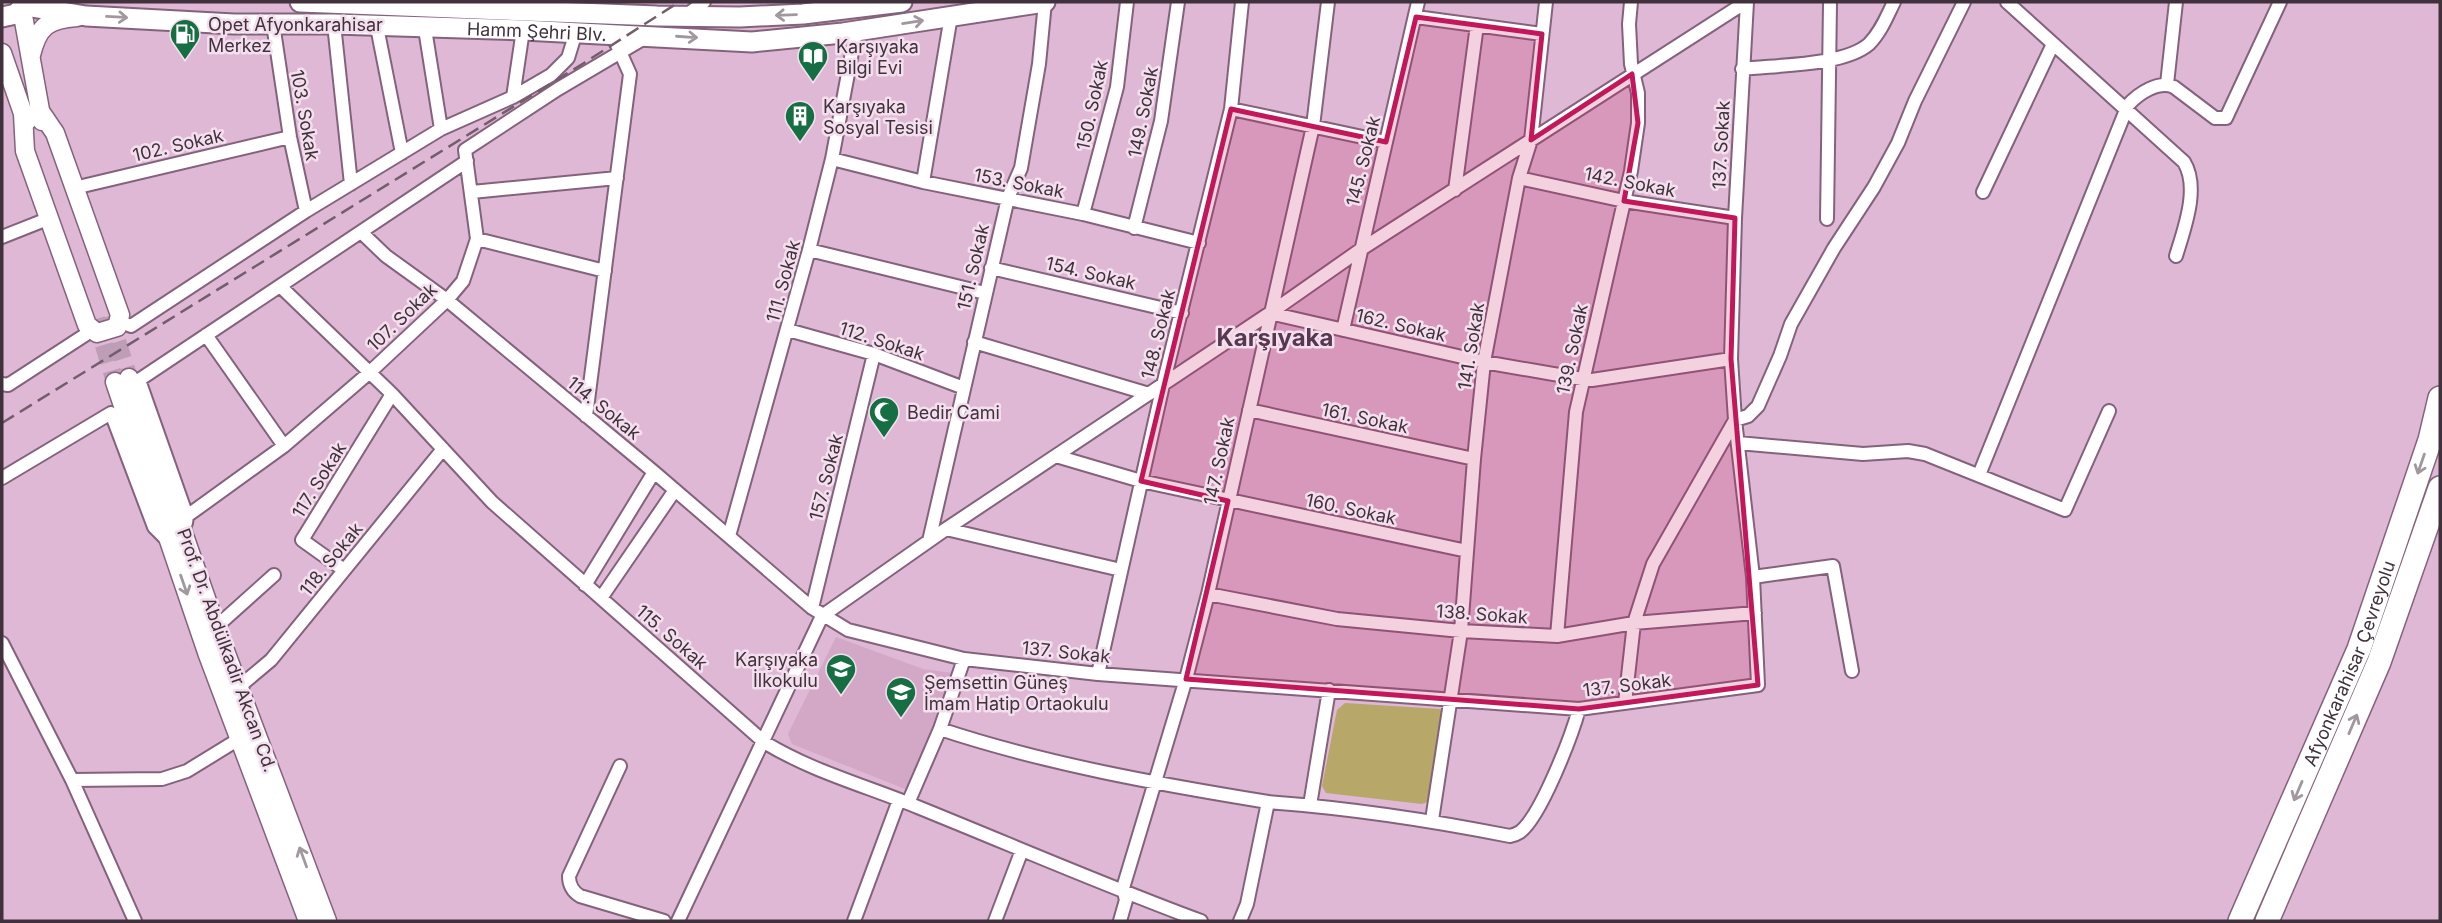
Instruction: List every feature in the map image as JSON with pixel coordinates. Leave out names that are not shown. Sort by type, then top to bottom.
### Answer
[{"type":"highway","name":"Afyonkarahisar Çevreyolu","points":[[2240,921],[2359,649],[2430,440],[2440,398]]},
{"type":"highway","name":"Afyonkarahisar Çevreyolu","points":[[2267,921],[2379,662],[2440,488]]},
{"type":"main road","name":"Hamm Şehri Blv.","points":[[300,2],[658,9],[685,16],[803,14],[857,5],[902,2]]},
{"type":"main road","name":"Hamm Şehri Blv.","points":[[25,6],[86,16],[604,33],[752,41],[856,31],[1045,2]]},
{"type":"main road","points":[[2,17],[9,17],[25,6],[30,58],[27,108],[25,151],[88,326],[120,315],[55,134],[27,108],[2,53]]},
{"type":"main road","points":[[30,58],[42,28],[52,21],[86,16]]},
{"type":"main road","points":[[2,75],[46,136],[104,321]]},
{"type":"main road","name":"Prof. Dr. Abdülkadir Akcan Cd.","points":[[122,380],[178,538],[240,686],[327,921]]},
{"type":"main road","name":"Prof. Dr. Abdülkadir Akcan Cd.","points":[[178,538],[208,656],[308,921]]},
{"type":"street","points":[[685,16],[704,2]]},
{"type":"street","name":"151. Sokak","points":[[929,541],[1008,198],[1021,168],[1039,64],[1045,2]]},
{"type":"street","name":"150. Sokak","points":[[1083,214],[1117,87],[1127,2]]},
{"type":"street","name":"149. Sokak","points":[[1134,228],[1161,121],[1178,2]]},
{"type":"street","name":"148. Sokak","points":[[1098,674],[1163,385],[1230,110],[1242,2]]},
{"type":"street","name":"147. Sokak","points":[[1120,921],[1126,900],[1123,888],[1186,679],[1208,594],[1313,126],[1328,2]]},
{"type":"street","name":"145. Sokak","points":[[1343,330],[1418,2]]},
{"type":"street","name":"141. Sokak","points":[[1432,820],[1461,631],[1484,362],[1519,178],[1531,140],[1546,2]]},
{"type":"street","name":"139. Sokak","points":[[1557,636],[1576,412],[1624,201],[1638,123],[1629,24],[1631,2]]},
{"type":"street","points":[[817,612],[946,530],[1360,250],[1746,2]]},
{"type":"street","name":"137. Sokak","points":[[817,612],[848,630],[964,659],[1098,674],[1579,709],[1758,685],[1753,577],[1735,420],[1731,359],[1746,2]]},
{"type":"street","points":[[1742,69],[1830,60],[1857,53],[1881,28],[1894,2]]},
{"type":"street","points":[[1625,703],[1634,623],[1653,564],[1735,420],[1748,416],[1758,406],[1791,324],[1898,143],[1915,101],[1964,2]]},
{"type":"street","points":[[2007,2],[2178,155],[2189,171],[2191,185],[2187,217],[2176,256]]},
{"type":"street","points":[[2167,84],[2176,2]]},
{"type":"street","points":[[1979,475],[2126,110],[2133,100],[2160,84],[2167,84],[2215,118],[2226,118],[2280,2]]},
{"type":"street","points":[[1828,219],[1830,4]]},
{"type":"street","points":[[923,182],[951,16]]},
{"type":"street","points":[[1416,17],[1542,34]]},
{"type":"street","name":"103. Sokak","points":[[273,24],[290,137],[306,211]]},
{"type":"street","points":[[334,24],[351,184]]},
{"type":"street","points":[[1455,190],[1477,25]]},
{"type":"street","points":[[377,27],[402,153]]},
{"type":"street","points":[[425,29],[441,129]]},
{"type":"street","points":[[513,97],[523,30]]},
{"type":"street","name":"111. Sokak","points":[[729,536],[788,330],[832,159],[856,31]]},
{"type":"street","points":[[2,384],[8,385],[104,321],[131,326],[306,211],[441,129],[513,97],[551,75],[568,58],[576,32]]},
{"type":"street","points":[[586,416],[630,74],[622,51],[604,33]]},
{"type":"street","points":[[2,478],[111,414],[154,527],[178,538],[187,516],[139,380],[467,161],[465,149],[558,89],[650,35]]},
{"type":"street","points":[[1983,192],[2053,44]]},
{"type":"street","points":[[1230,110],[1386,142]]},
{"type":"street","name":"102. Sokak","points":[[74,188],[290,137]]},
{"type":"street","name":"153. Sokak","points":[[832,159],[923,182],[1083,214],[1199,243]]},
{"type":"street","name":"107. Sokak","points":[[187,516],[284,446],[370,372],[447,300],[463,281],[477,239],[467,161]]},
{"type":"street","points":[[472,192],[617,178]]},
{"type":"street","name":"142. Sokak","points":[[1519,178],[1624,201],[1735,218]]},
{"type":"street","points":[[2,237],[50,218]]},
{"type":"street","name":"114. Sokak","points":[[361,232],[386,256],[447,300],[654,472],[817,612]]},
{"type":"street","points":[[477,239],[605,271]]},
{"type":"street","points":[[809,250],[985,293]]},
{"type":"street","name":"154. Sokak","points":[[991,268],[1182,313]]},
{"type":"street","name":"115. Sokak","points":[[280,286],[392,394],[492,502],[764,742],[790,758],[845,781],[904,801],[1201,921]]},
{"type":"street","name":"162. Sokak","points":[[1270,313],[1484,362],[1592,380],[1731,359]]},
{"type":"street","name":"112. Sokak","points":[[788,330],[874,354],[964,388]]},
{"type":"street","points":[[206,335],[284,446]]},
{"type":"street","points":[[974,342],[1149,394]]},
{"type":"street","name":"157. Sokak","points":[[678,921],[764,742],[817,612],[874,354]]},
{"type":"street","name":"117. Sokak","points":[[344,570],[302,540],[392,394]]},
{"type":"street","name":"161. Sokak","points":[[1248,410],[1474,459]]},
{"type":"street","points":[[1738,443],[1863,454],[1908,451],[1925,454],[2065,510],[2109,411]]},
{"type":"street","name":"118. Sokak","points":[[240,686],[271,660],[443,449]]},
{"type":"street","name":"160. Sokak","points":[[1056,456],[1142,481],[1228,501],[1467,551]]},
{"type":"street","points":[[585,585],[654,472]]},
{"type":"street","points":[[601,598],[675,490]]},
{"type":"street","points":[[946,530],[1121,570]]},
{"type":"street","points":[[1753,577],[1833,566],[1852,671]]},
{"type":"street","points":[[216,626],[274,575]]},
{"type":"street","name":"138. Sokak","points":[[1208,594],[1337,619],[1461,631],[1557,636],[1634,623],[1755,613]]},
{"type":"street","points":[[2,643],[72,780],[135,921]]},
{"type":"street","points":[[855,921],[904,801],[940,729],[964,659]]},
{"type":"street","points":[[1310,805],[1329,690]]},
{"type":"street","points":[[940,729],[989,745],[1155,784],[1268,802],[1432,820],[1510,836],[1521,831],[1542,802],[1574,729],[1579,709]]},
{"type":"street","points":[[72,780],[162,779],[187,771],[239,739]]},
{"type":"street","points":[[620,766],[569,876],[570,883],[580,896],[664,921]]},
{"type":"street","points":[[1240,921],[1247,904],[1268,802]]},
{"type":"street","points":[[995,921],[1021,850]]},
{"type":"highlighted area","points":[[1416,17],[1542,34],[1531,140],[1632,74],[1638,123],[1624,201],[1735,218],[1731,359],[1758,685],[1579,709],[1186,679],[1228,501],[1141,481],[1231,109],[1386,142]]},
{"type":"shaded area","points":[[836,637],[923,669],[952,673],[910,791],[792,744],[788,734]]},
{"type":"shaded area","points":[[1345,703],[1440,709],[1444,713],[1427,802],[1422,804],[1326,793],[1322,786],[1337,710]]},
{"type":"tunnel","points":[[109,316],[129,378]]},
{"type":"tunnel","points":[[96,319],[115,382]]},
{"type":"railway","points":[[2,423],[679,2]]},
{"type":"place","name":"Opet Afyonkarahisar Merkez","points":[[185,61]]},
{"type":"place","name":"Karşıyaka Bilgi Evi","points":[[813,83]]},
{"type":"place","name":"Karşıyaka Sosyal Tesisi","points":[[800,143]]},
{"type":"place","name":"Bedir Cami","points":[[884,439]]},
{"type":"place","name":"Karşıyaka İlkokulu","points":[[841,696]]},
{"type":"place","name":"Şemsettin Güneş İmam Hatip Ortaokulu","points":[[901,719]]},
{"type":"district","name":"Karşıyaka","points":[[1275,337]]}]
